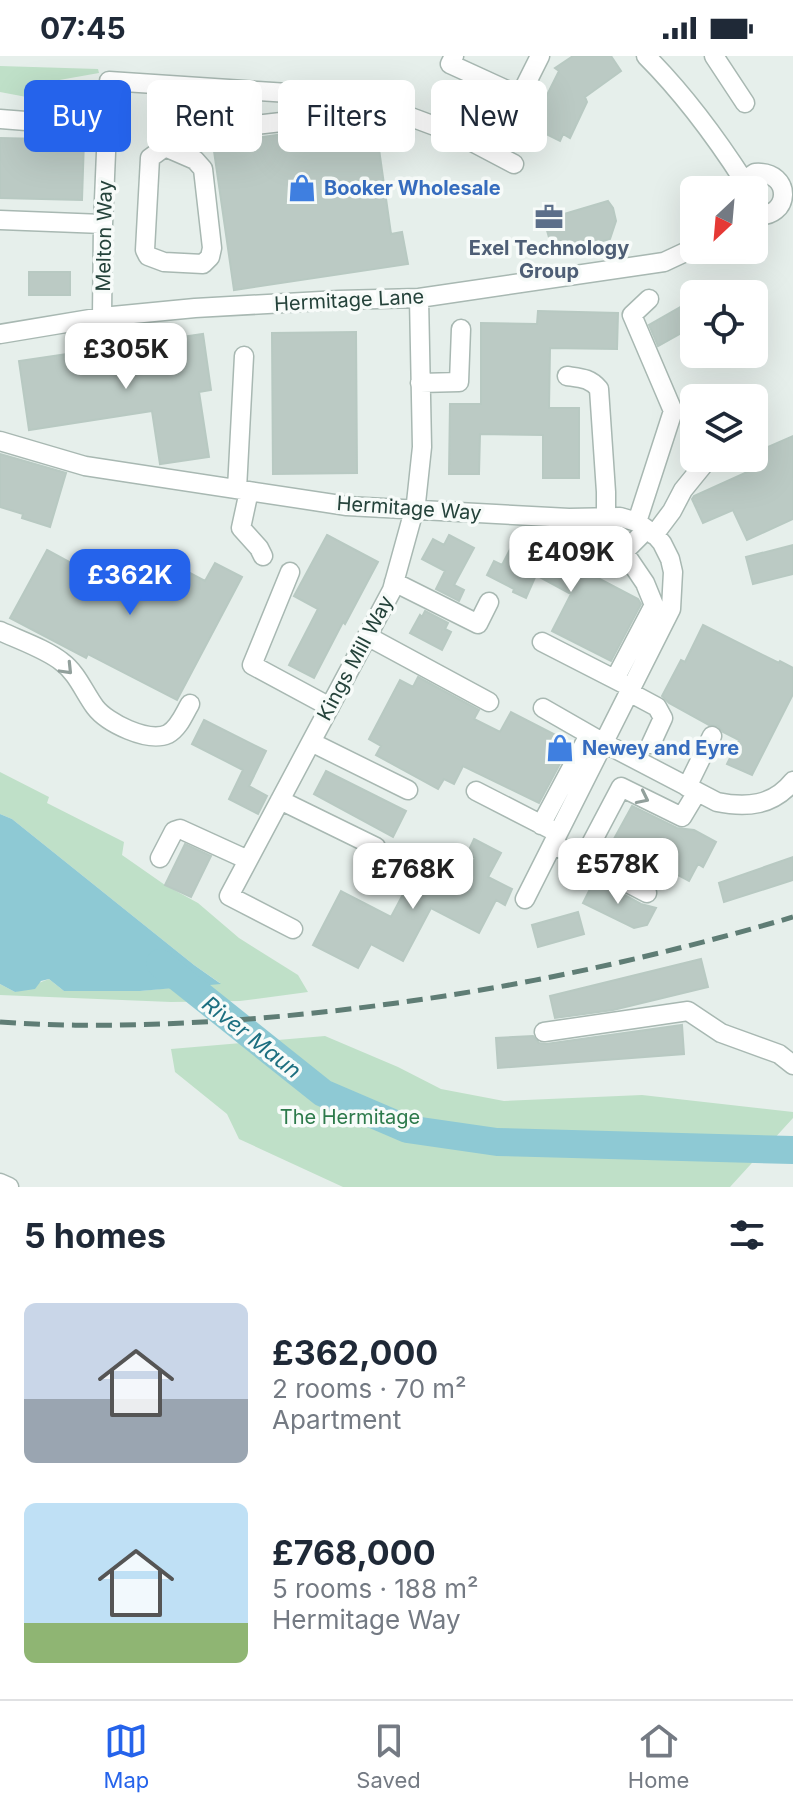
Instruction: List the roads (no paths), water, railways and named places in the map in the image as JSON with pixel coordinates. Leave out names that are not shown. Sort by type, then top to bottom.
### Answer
[{"type":"street","points":[[454,56],[450,64],[520,96],[540,56]]},
{"type":"street","points":[[646,56],[685,98],[720,144],[737,176]]},
{"type":"street","points":[[714,56],[745,103]]},
{"type":"street","name":"Melton Way","points":[[102,317],[109,81],[278,92]]},
{"type":"street","points":[[0,119],[24,121]]},
{"type":"street","name":"Melton Way","points":[[415,119],[459,135],[514,164]]},
{"type":"street","points":[[165,147],[195,160],[203,169],[212,248],[210,257],[203,264],[164,262],[148,256],[145,250],[150,158],[165,147]]},
{"type":"street","points":[[752,176],[764,172],[788,186],[778,209],[768,216]]},
{"type":"street","points":[[0,220],[103,224]]},
{"type":"street","name":"Hermitage Lane","points":[[0,334],[102,317],[195,308],[419,298],[664,262],[680,255]]},
{"type":"street","name":"Kings Mill Way","points":[[293,929],[229,896],[392,590],[415,509],[422,447],[419,298]]},
{"type":"street","points":[[646,529],[673,411],[632,315],[649,299]]},
{"type":"street","points":[[420,383],[459,382],[461,329]]},
{"type":"street","points":[[244,356],[241,528],[263,556]]},
{"type":"street","points":[[567,376],[587,379],[599,389],[606,517]]},
{"type":"street","name":"Hermitage Way","points":[[0,441],[85,466],[347,506],[569,518],[620,517],[646,529]]},
{"type":"street","points":[[654,624],[654,605],[645,583],[624,552],[646,529],[672,511],[698,472]]},
{"type":"street","points":[[525,899],[551,834],[596,739],[626,686],[654,624],[671,609],[673,572],[670,559],[662,543],[646,529]]},
{"type":"street","points":[[290,572],[252,665],[330,707]]},
{"type":"street","points":[[394,582],[478,624],[489,602]]},
{"type":"street","points":[[0,631],[59,659],[71,670],[97,710],[133,732],[152,737],[166,735],[176,728],[190,704]]},
{"type":"street","points":[[367,636],[489,702]]},
{"type":"street","points":[[542,642],[626,686],[657,707],[663,718],[651,744]]},
{"type":"street","points":[[543,708],[717,802],[754,806],[773,798],[793,781]]},
{"type":"street","points":[[583,859],[621,787],[682,817],[712,736]]},
{"type":"street","points":[[311,742],[408,790]]},
{"type":"street","points":[[476,791],[551,834],[583,859],[647,893]]},
{"type":"street","points":[[280,800],[376,847]]},
{"type":"street","points":[[160,858],[174,831],[180,829],[248,860]]},
{"type":"street","points":[[544,1032],[688,1011],[721,1033],[779,1054],[793,1065]]},
{"type":"street","points":[[0,1183],[9,1187]]},
{"type":"water","points":[[0,814],[12,819],[221,984],[140,991],[64,991],[49,979],[41,981],[35,989],[15,992],[0,984]]},
{"type":"waterway","name":"River Maun","points":[[160,963],[323,1093],[407,1129],[497,1142],[793,1150]]},
{"type":"railway","points":[[0,1022],[94,1025],[187,1023],[388,1004],[591,969],[793,917]]},
{"type":"place","name":"Booker Wholesale","points":[[302,188]]},
{"type":"place","name":"Exel Technology Group","points":[[549,217]]},
{"type":"place","name":"Newey and Eyre","points":[[560,748]]},
{"type":"park label","name":"The Hermitage","points":[[350,1117]]}]
